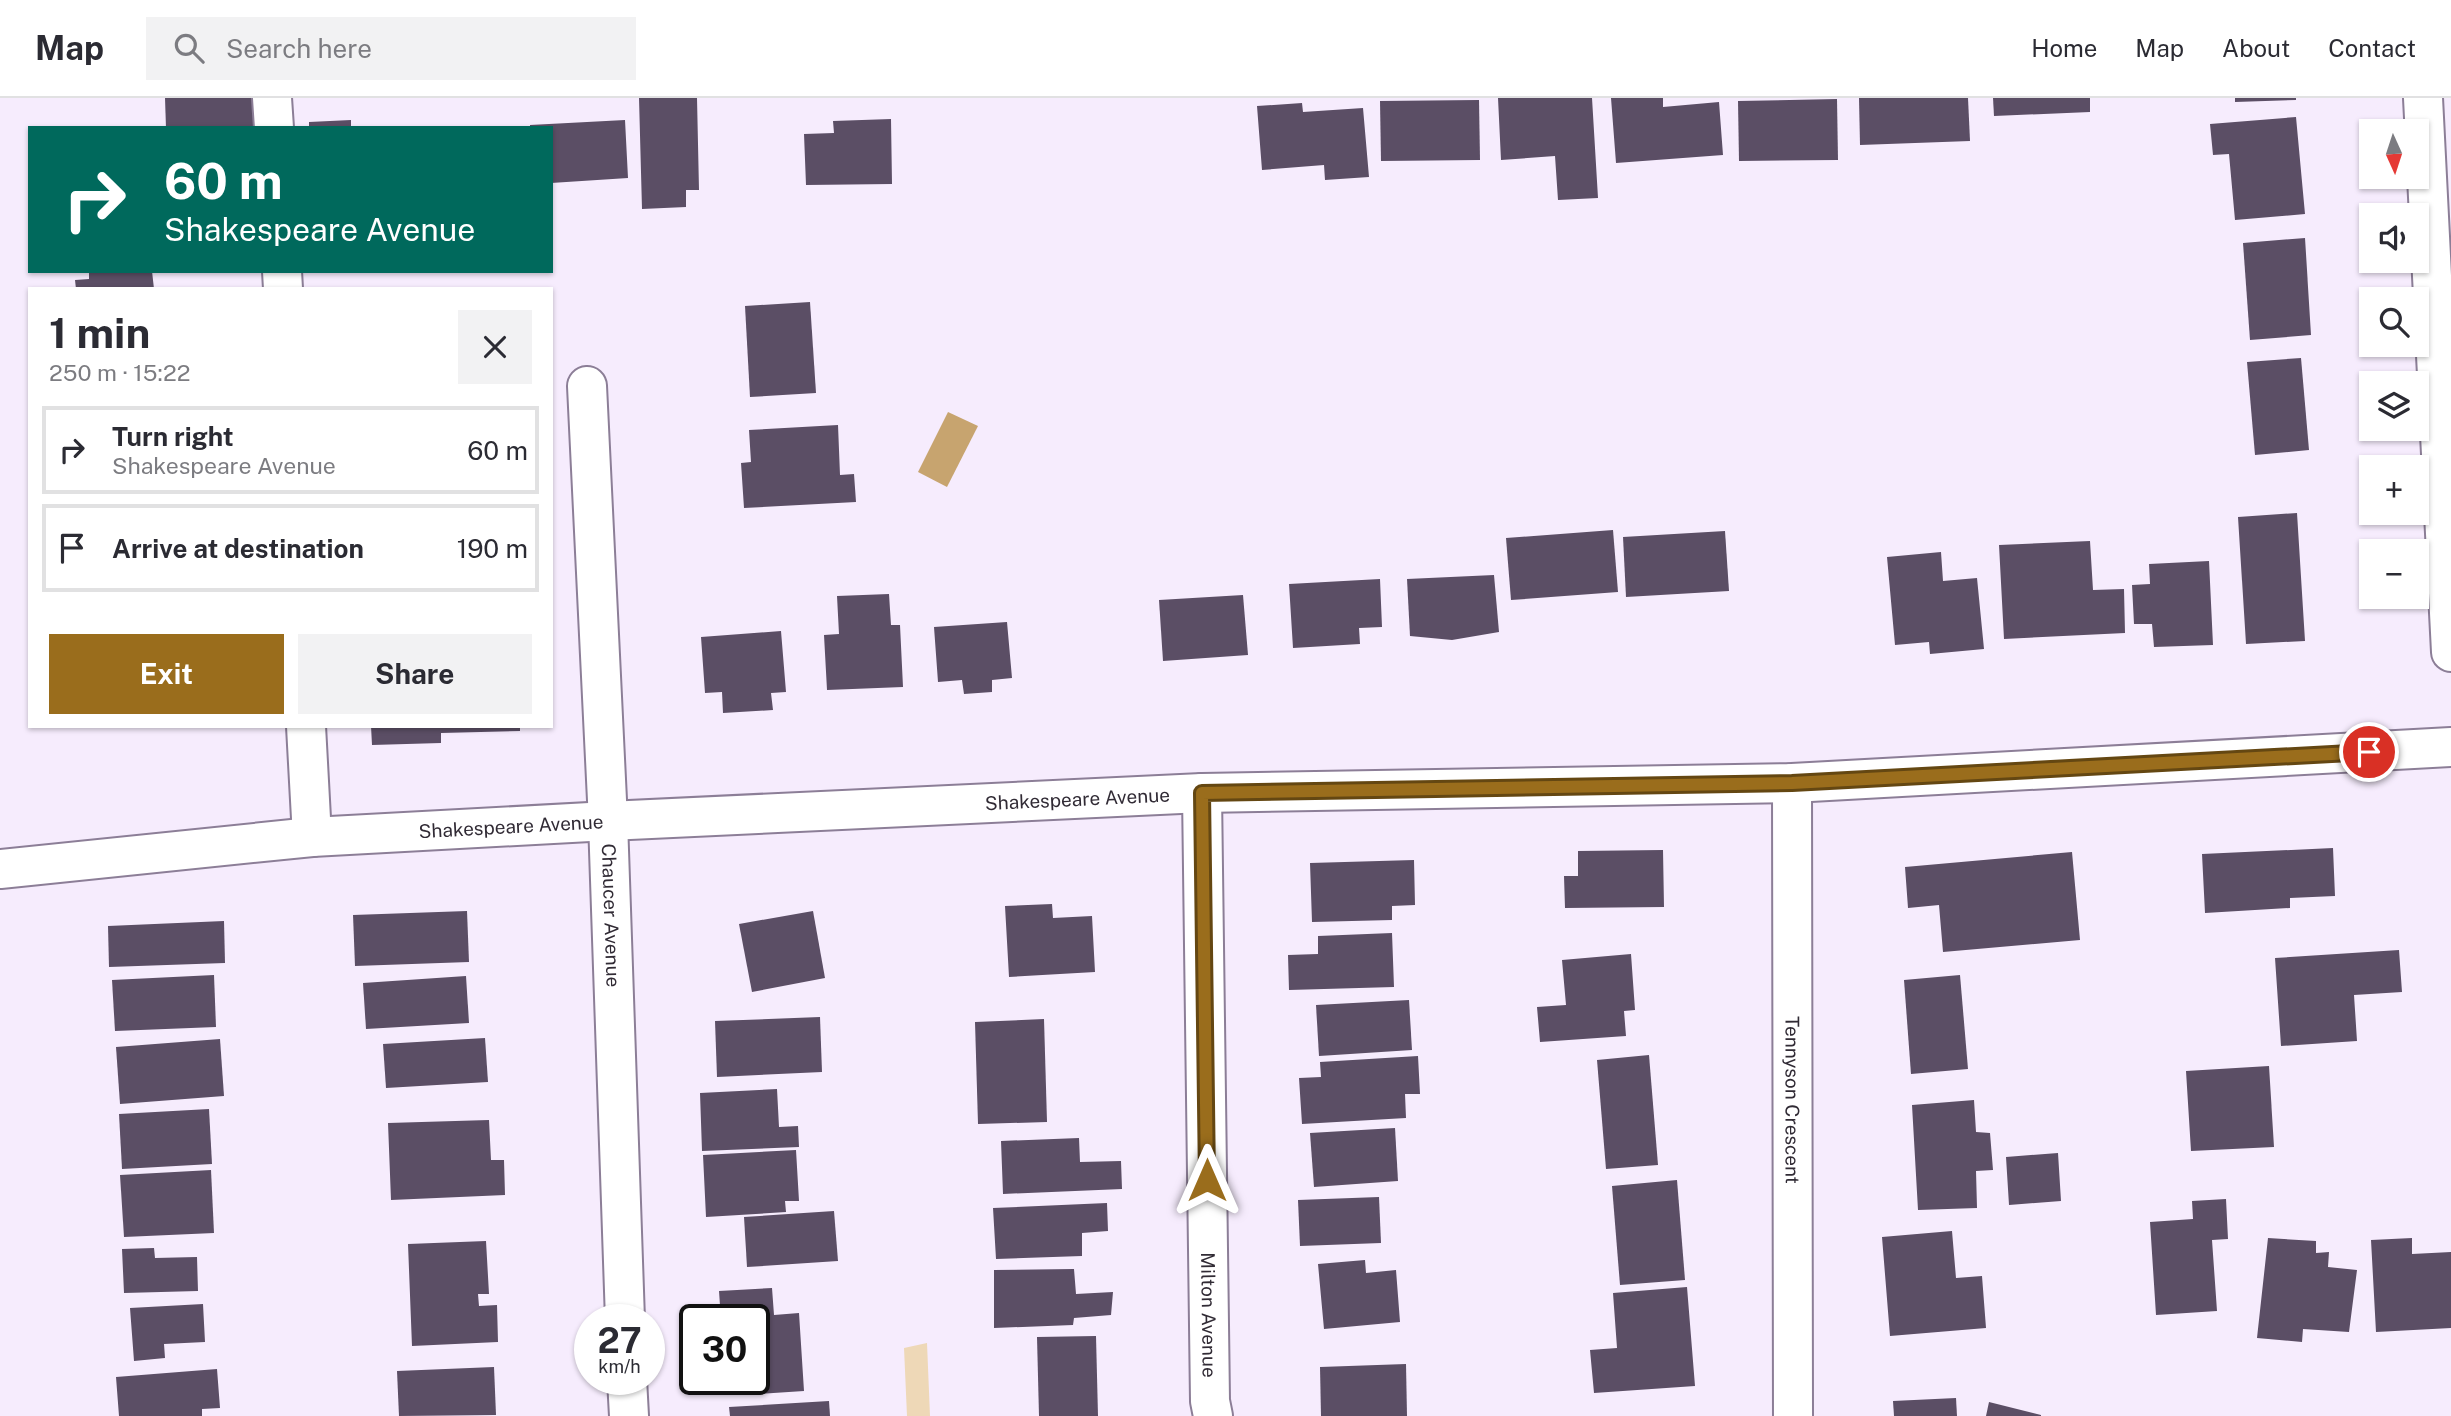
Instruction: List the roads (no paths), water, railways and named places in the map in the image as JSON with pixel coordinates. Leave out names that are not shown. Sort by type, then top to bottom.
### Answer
[{"type":"street","points":[[272,98],[274,126]]},
{"type":"street","points":[[2423,98],[2451,652]]},
{"type":"street","name":"Chaucer Avenue","points":[[587,386],[608,821],[624,1304]]},
{"type":"street","points":[[306,728],[312,837]]},
{"type":"street","name":"Shakespeare Avenue","points":[[0,869],[312,837],[608,821],[1202,793],[1792,783],[2451,747]]},
{"type":"street","name":"Tennyson Crescent","points":[[1792,783],[1793,1416]]},
{"type":"street","name":"Milton Avenue","points":[[1202,793],[1210,1401],[1213,1416]]},
{"type":"street","points":[[628,1395],[629,1416]]}]
